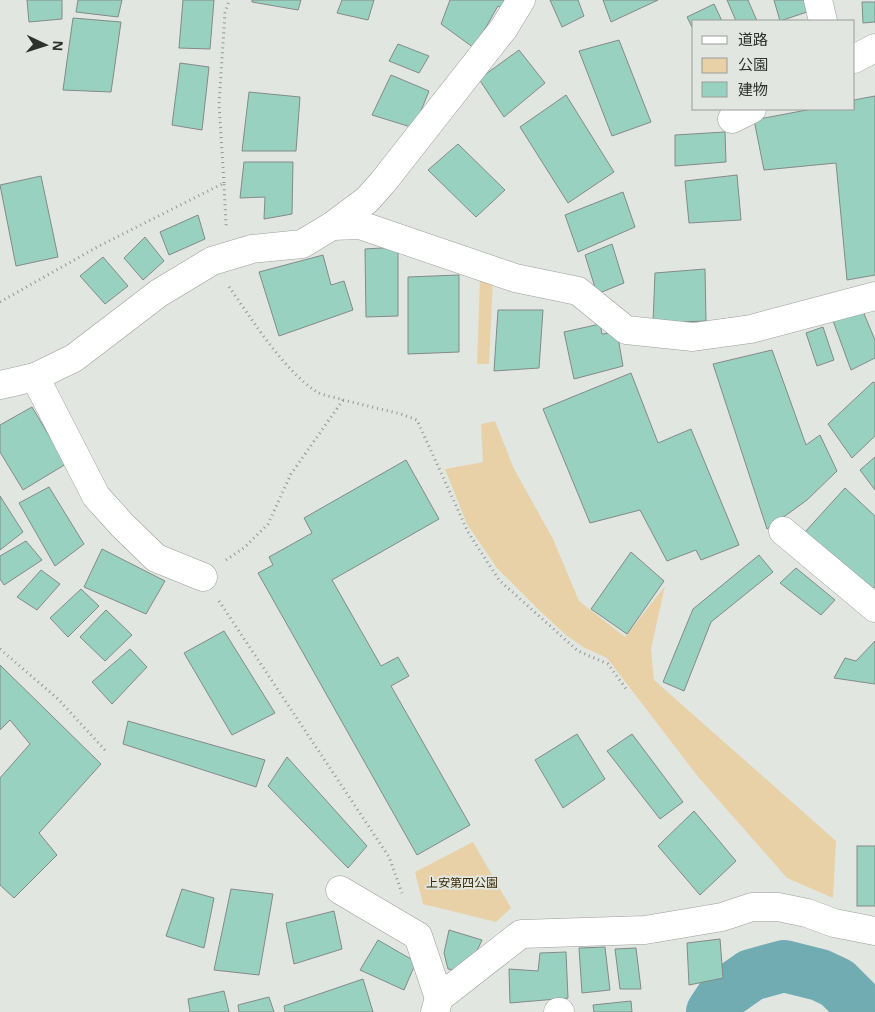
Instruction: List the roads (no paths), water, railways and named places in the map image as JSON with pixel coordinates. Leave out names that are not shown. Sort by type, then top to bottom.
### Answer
[{"type":"street","points":[[0,384],[35,377],[74,358],[159,293],[212,261],[252,249],[302,244],[332,226],[367,200],[384,182],[504,28],[521,0]]},
{"type":"street","points":[[818,0],[823,20]]},
{"type":"street","points":[[855,58],[875,48]]},
{"type":"street","points":[[332,226],[360,225],[515,278],[578,291],[626,330],[693,337],[751,329],[875,296]]},
{"type":"street","points":[[35,377],[96,496],[156,558],[203,577]]},
{"type":"street","points":[[783,531],[875,608]]},
{"type":"street","points":[[340,890],[418,936],[437,1005],[521,934],[645,930],[722,918],[752,908],[778,906],[807,913],[834,923],[875,931]]},
{"type":"waterway","points":[[712,1012],[724,994],[751,975],[784,966],[820,975],[837,983],[863,1012]]},
{"type":"park label","name":"上安第四公園","points":[[462,883]]}]
